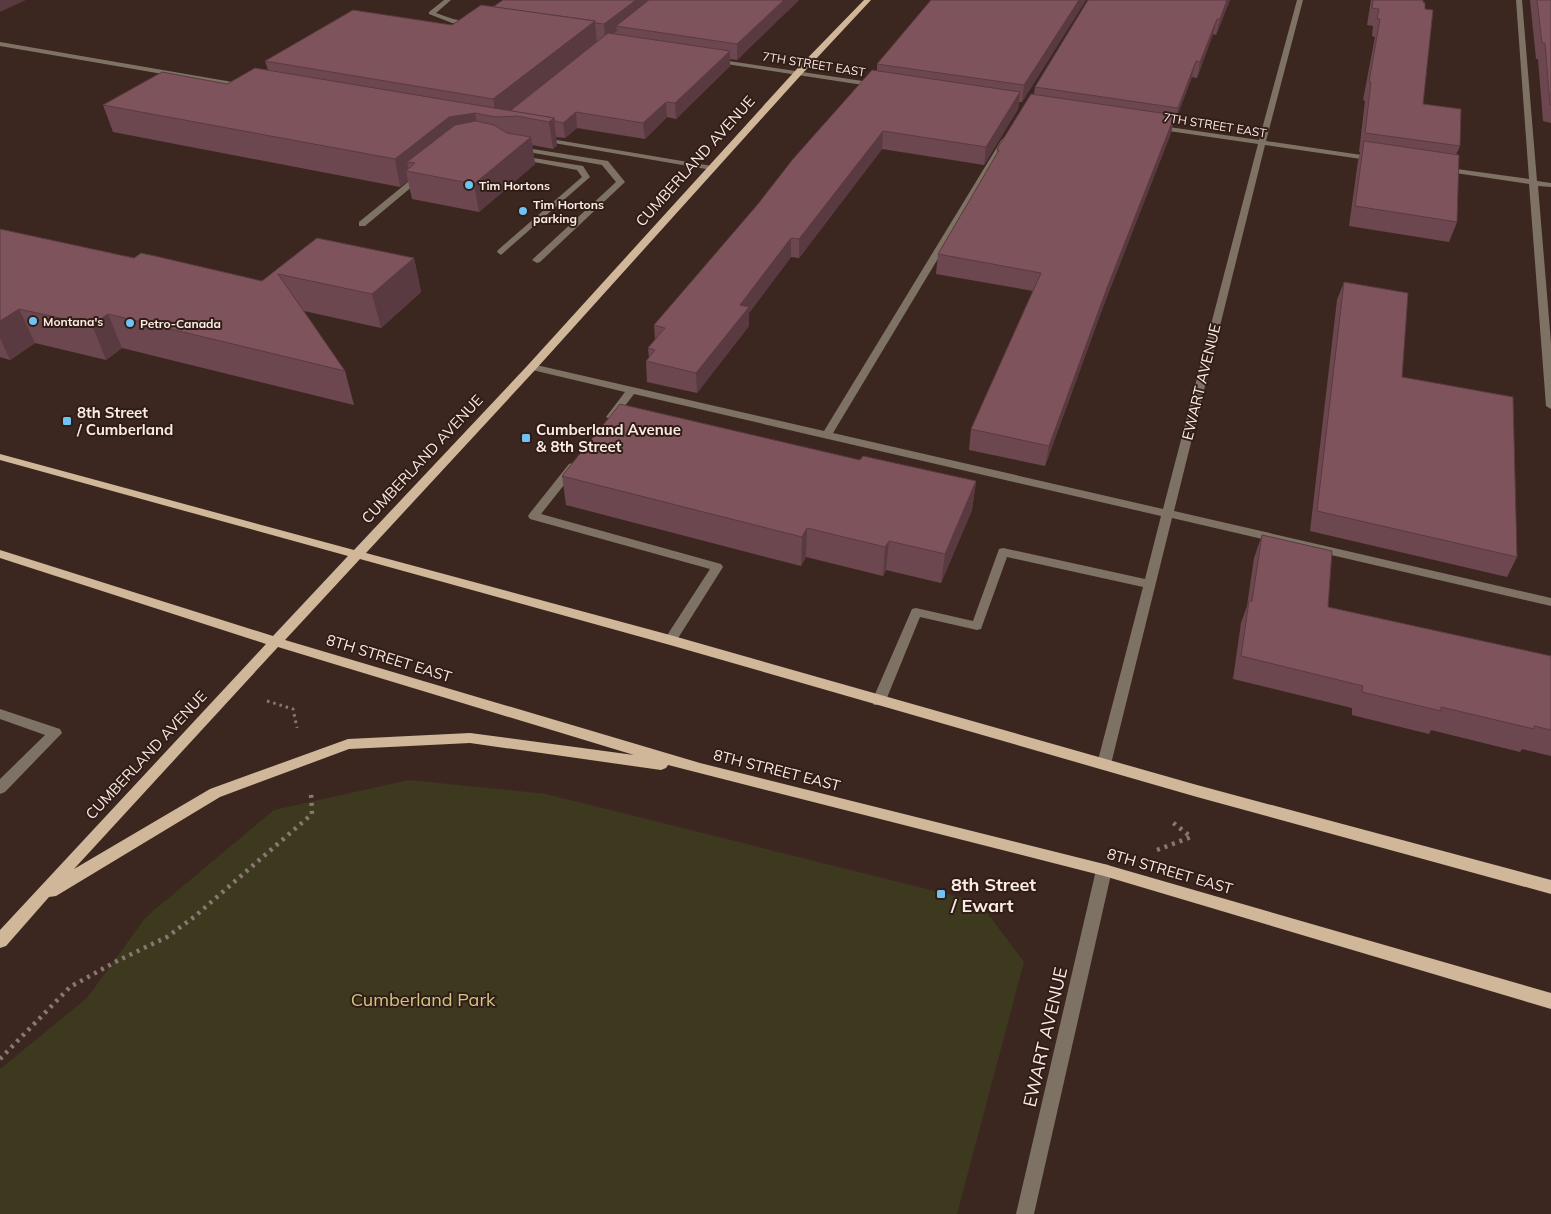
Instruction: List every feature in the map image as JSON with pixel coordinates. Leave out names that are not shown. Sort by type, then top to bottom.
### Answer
[{"type":"main road","name":"CUMBERLAND AVENUE","points":[[0,941],[124,804],[532,366],[798,73],[868,0]]},
{"type":"main road","points":[[0,457],[670,640],[879,701],[1551,887]]},
{"type":"main road","name":"8TH STREET EAST","points":[[0,554],[335,661],[700,769],[1104,870],[1551,1002]]},
{"type":"main road","points":[[40,897],[215,793],[348,744],[470,738],[700,769]]},
{"type":"street","points":[[448,0],[431,13],[452,21],[481,25]]},
{"type":"street","name":"EWART AVENUE","points":[[1104,764],[1300,0]]},
{"type":"street","points":[[1519,0],[1551,406]]},
{"type":"street","points":[[0,44],[255,88]]},
{"type":"street","name":"7TH STREET EAST","points":[[711,60],[884,86]]},
{"type":"street","name":"7TH STREET EAST","points":[[1142,125],[1387,161]]},
{"type":"street","points":[[827,434],[1008,134]]},
{"type":"street","points":[[537,138],[712,168]]},
{"type":"street","points":[[501,252],[586,177],[580,168],[510,152],[520,148],[605,163],[620,182],[537,260]]},
{"type":"street","points":[[1435,168],[1551,185]]},
{"type":"street","points":[[362,224],[428,171]]},
{"type":"street","points":[[532,366],[1551,602]]},
{"type":"street","points":[[602,429],[632,390]]},
{"type":"street","points":[[583,453],[534,516],[717,567],[670,640]]},
{"type":"street","points":[[879,701],[916,612],[977,626],[1003,552],[1149,584]]},
{"type":"street","points":[[0,714],[55,733],[0,788]]},
{"type":"street","name":"EWART AVENUE","points":[[1025,1214],[1104,870]]},
{"type":"path","points":[[0,1059],[70,987],[117,960],[167,937],[194,917],[312,814],[311,790],[293,710],[232,689]]},
{"type":"path","points":[[1104,870],[1191,837],[1169,819]]},
{"type":"green space","name":"Cumberland Park","points":[[409,780],[546,794],[979,902],[1024,962],[957,1214],[0,1214],[0,1069],[87,998],[146,917],[274,810]]},
{"type":"building","points":[[503,0],[636,0],[604,24],[595,23],[595,21],[493,7]]},
{"type":"building","points":[[649,0],[784,0],[737,44],[616,26]]},
{"type":"building","points":[[931,0],[1079,0],[1024,85],[877,64]]},
{"type":"building","points":[[1088,0],[1227,0],[1220,19],[1217,19],[1200,62],[1196,61],[1178,108],[1035,87]]},
{"type":"building","points":[[1373,0],[1423,0],[1425,9],[1433,10],[1423,104],[1461,109],[1460,146],[1365,133],[1371,82],[1369,82],[1380,19],[1377,19],[1379,9],[1372,8]]},
{"type":"building","points":[[1537,0],[1551,0],[1551,105],[1545,43],[1542,43]]},
{"type":"building","points":[[481,5],[595,21],[493,99],[265,61],[353,10],[452,25]]},
{"type":"building","points":[[608,33],[730,51],[675,103],[666,102],[643,123],[576,112],[563,123],[555,121],[554,118],[510,111]]},
{"type":"building","points":[[255,68],[554,118],[549,122],[517,116],[496,117],[475,113],[449,117],[395,159],[103,105],[162,72],[227,84]]},
{"type":"building","points":[[872,70],[1020,92],[986,147],[883,131],[799,239],[791,238],[740,305],[749,307],[696,373],[646,361],[655,350],[648,348],[665,328],[654,325],[758,204],[793,159]]},
{"type":"building","points":[[1031,94],[1175,115],[1107,288],[1049,446],[971,429],[1041,273],[938,254],[999,150],[997,149]]},
{"type":"building","points":[[476,121],[494,125],[507,133],[531,137],[474,184],[406,171],[415,163],[407,162],[455,125]]},
{"type":"building","points":[[1364,141],[1459,155],[1457,222],[1355,206]]},
{"type":"building","points":[[0,229],[134,258],[141,253],[262,281],[317,238],[414,258],[372,294],[278,274],[345,371],[108,314],[92,325],[19,309],[0,321]]},
{"type":"building","points":[[1344,282],[1408,293],[1402,377],[1513,397],[1517,557],[1317,511]]},
{"type":"building","points":[[620,404],[860,460],[863,456],[976,481],[945,554],[889,541],[885,547],[807,528],[802,537],[562,476]]},
{"type":"building","points":[[1262,535],[1332,551],[1328,607],[1551,656],[1551,730],[1534,726],[1534,729],[1441,707],[1441,711],[1362,692],[1363,686],[1241,656],[1249,601],[1252,601]]},
{"type":"place","name":"Tim Hortons","points":[[469,185]]},
{"type":"place","name":"Tim Hortons parking","points":[[523,211]]},
{"type":"place","name":"Montana's","points":[[33,321]]},
{"type":"place","name":"Petro-Canada","points":[[130,323]]},
{"type":"place","name":"8th Street / Cumberland","points":[[67,421]]},
{"type":"place","name":"Cumberland Avenue & 8th Street","points":[[526,438]]},
{"type":"place","name":"8th Street / Ewart","points":[[941,894]]}]
